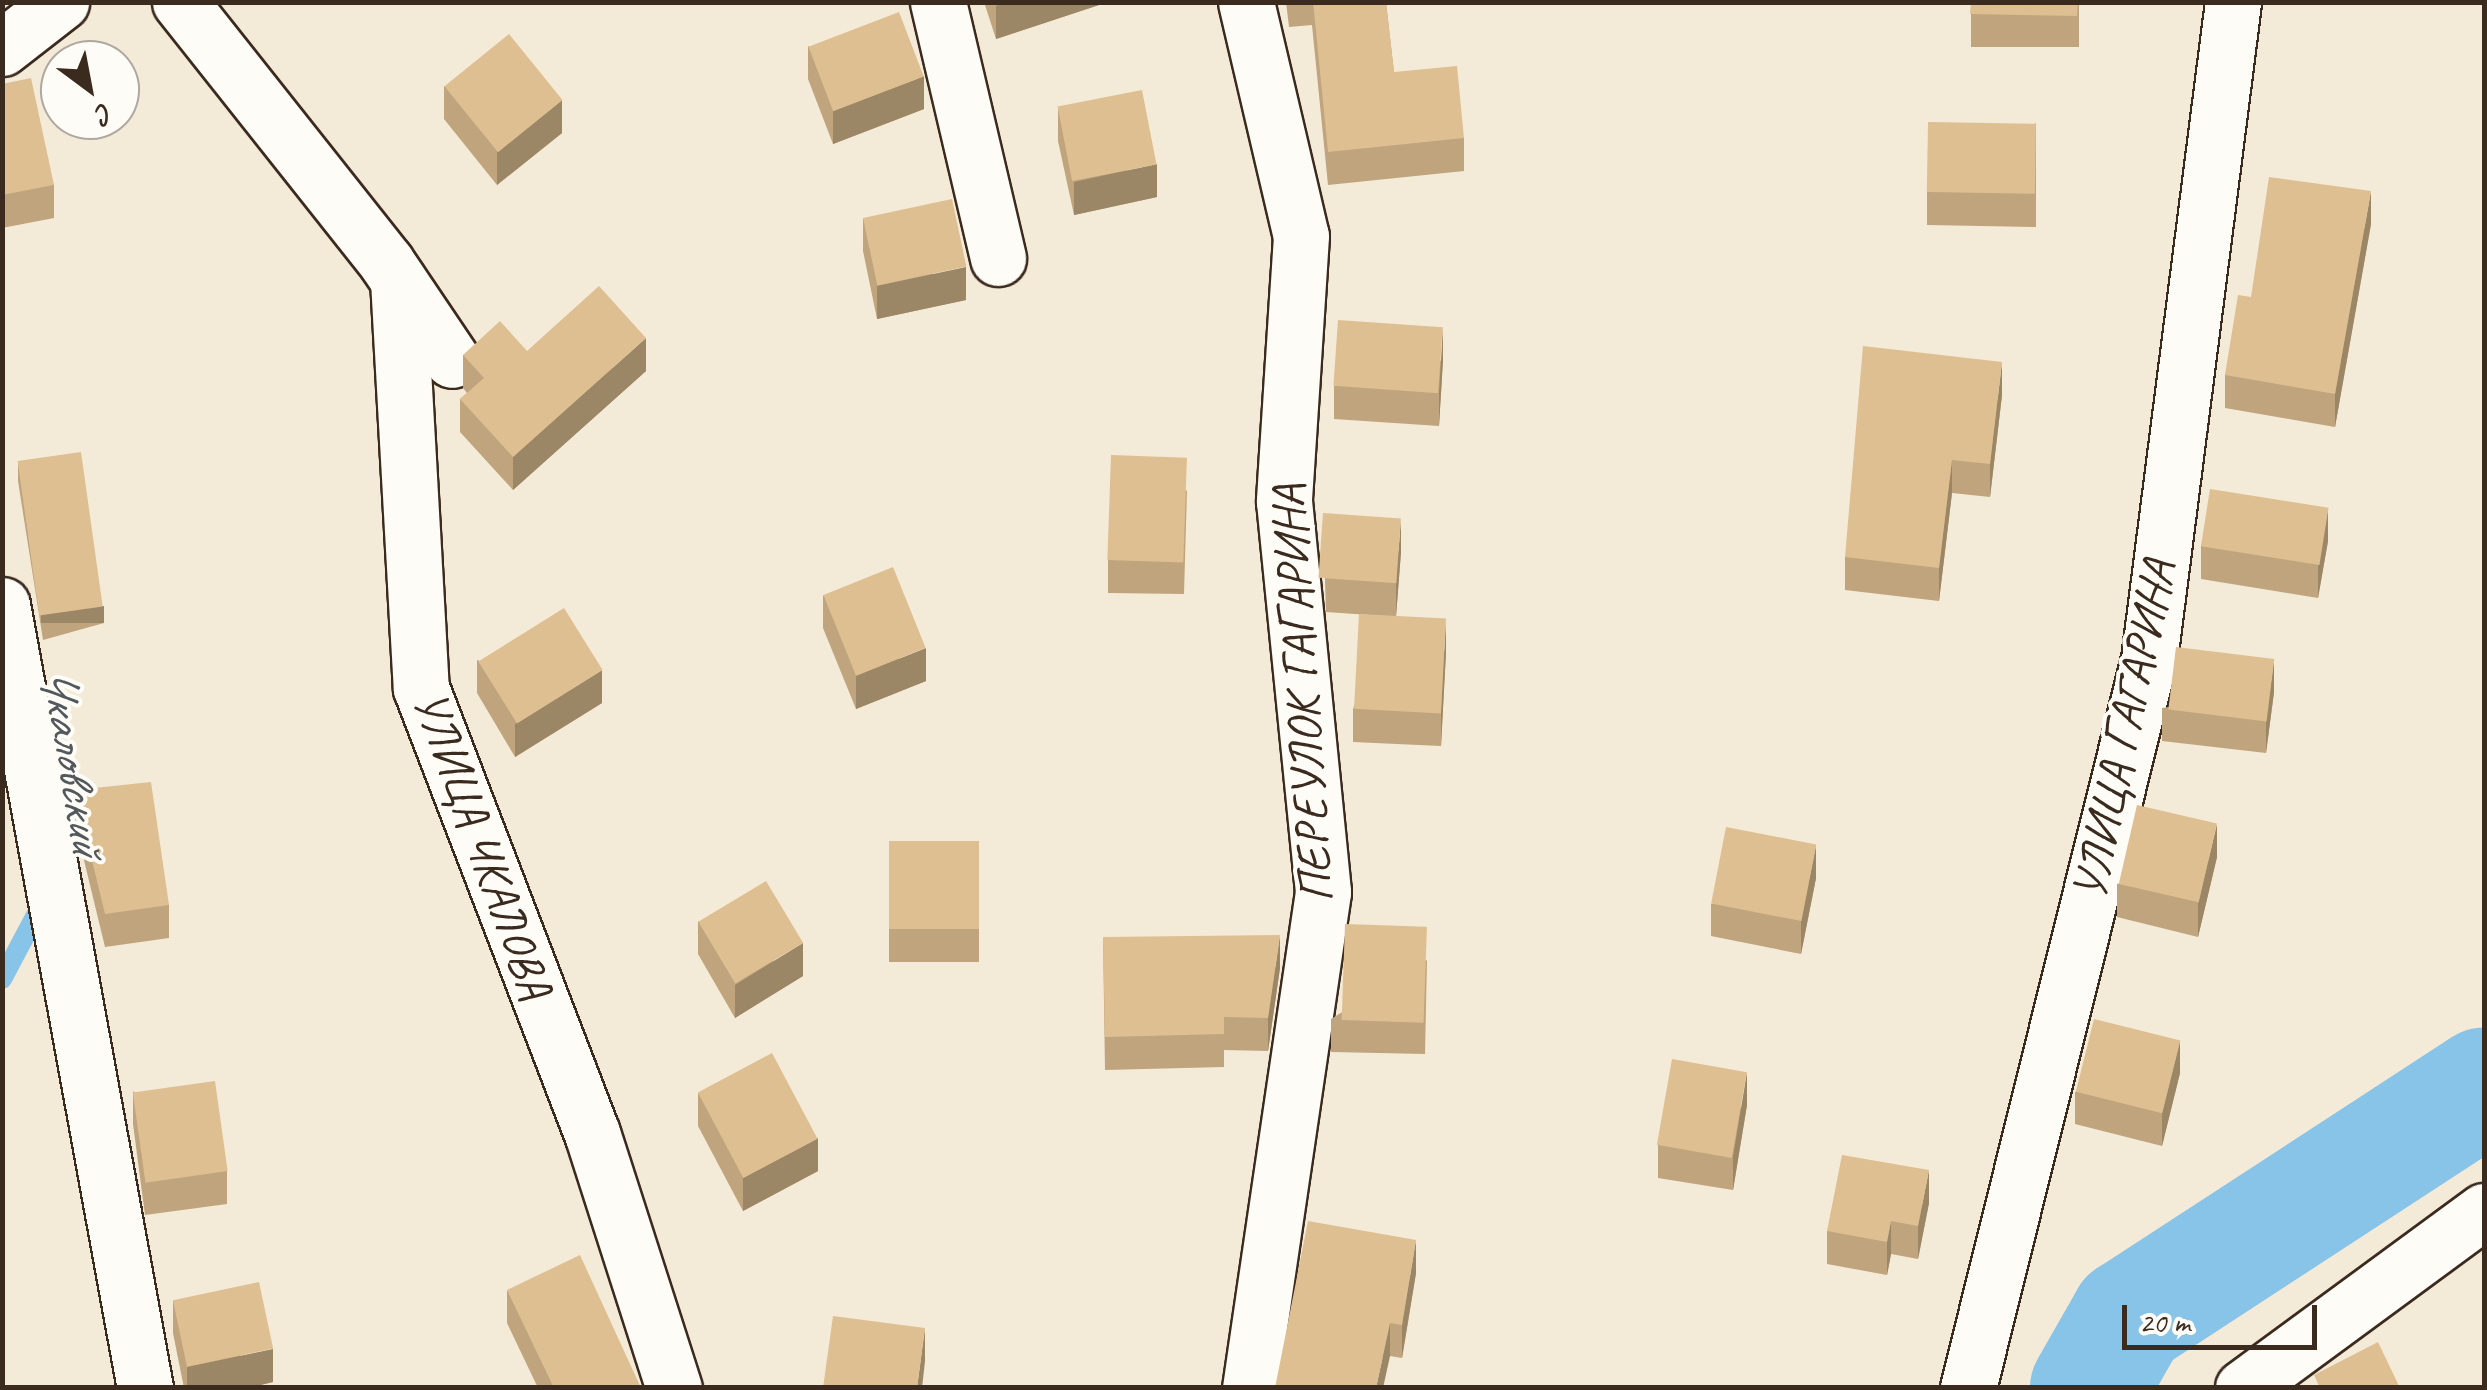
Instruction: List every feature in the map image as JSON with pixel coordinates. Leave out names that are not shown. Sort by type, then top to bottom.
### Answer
[{"type":"street","points":[[2,48],[60,2]]},
{"type":"street","points":[[180,2],[398,280],[452,360]]},
{"type":"street","points":[[938,2],[998,258]]},
{"type":"street","name":"ПЕРЕУЛОК ГАГАРИНА","points":[[1246,2],[1301,236],[1284,502],[1323,892],[1250,1388]]},
{"type":"street","name":"УЛИЦА ГАГАРИНА","points":[[1968,1388],[2149,659],[2233,2]]},
{"type":"street","name":"УЛИЦА ЧКАЛОВА","points":[[398,280],[421,688],[592,1133],[674,1388]]},
{"type":"street","points":[[2,604],[145,1388]]},
{"type":"street","points":[[2243,1388],[2484,1212]]},
{"type":"building","points":[[1313,2],[1386,2],[1394,72],[1457,66],[1464,138],[1328,152]]},
{"type":"building","points":[[1971,2],[2078,2],[2077,16],[1970,14]]},
{"type":"building","points":[[899,12],[924,76],[833,111],[808,47]]},
{"type":"building","points":[[509,34],[562,100],[498,152],[444,86]]},
{"type":"building","points":[[31,78],[40,140],[44,140],[54,185],[2,195],[2,84]]},
{"type":"building","points":[[1142,90],[1157,165],[1072,181],[1058,106]]},
{"type":"building","points":[[1928,122],[2036,124],[2035,194],[1927,192]]},
{"type":"building","points":[[2269,177],[2371,191],[2335,394],[2225,375],[2238,295],[2251,297]]},
{"type":"building","points":[[952,199],[966,266],[877,285],[863,218]]},
{"type":"building","points":[[599,286],[646,338],[513,457],[460,399],[484,378],[463,355],[500,321],[527,351]]},
{"type":"building","points":[[1338,320],[1443,327],[1438,393],[1333,386]]},
{"type":"building","points":[[1863,346],[2002,362],[1990,464],[1952,460],[1939,568],[1845,557]]},
{"type":"building","points":[[81,452],[103,606],[39,615],[18,461]]},
{"type":"building","points":[[1111,455],[1187,458],[1183,563],[1107,560]]},
{"type":"building","points":[[2210,489],[2329,508],[2319,565],[2201,546]]},
{"type":"building","points":[[1323,513],[1401,518],[1396,583],[1318,578]]},
{"type":"building","points":[[893,567],[926,648],[856,676],[823,595]]},
{"type":"building","points":[[564,608],[603,670],[517,723],[478,662]]},
{"type":"building","points":[[1359,614],[1446,619],[1441,713],[1354,709]]},
{"type":"building","points":[[2176,647],[2274,659],[2267,722],[2168,710]]},
{"type":"building","points":[[151,782],[169,905],[105,914],[75,790]]},
{"type":"building","points":[[2137,805],[2217,823],[2199,902],[2119,884]]},
{"type":"building","points":[[1726,827],[1816,845],[1801,921],[1711,904]]},
{"type":"building","points":[[889,841],[979,841],[979,929],[889,929]]},
{"type":"building","points":[[766,881],[803,943],[735,983],[698,922]]},
{"type":"building","points":[[1345,924],[1427,927],[1424,1023],[1342,1020]]},
{"type":"building","points":[[1280,935],[1268,1018],[1224,1017],[1224,1034],[1105,1037],[1103,937]]},
{"type":"building","points":[[2094,1019],[2180,1041],[2162,1113],[2076,1092]]},
{"type":"building","points":[[772,1053],[818,1139],[743,1178],[698,1092]]},
{"type":"building","points":[[1672,1059],[1747,1072],[1732,1158],[1657,1145]]},
{"type":"building","points":[[215,1081],[228,1171],[145,1183],[133,1093]]},
{"type":"building","points":[[1842,1155],[1929,1170],[1918,1226],[1891,1221],[1887,1242],[1827,1231]]},
{"type":"building","points":[[1308,1221],[1416,1240],[1402,1325],[1390,1323],[1376,1388],[1275,1388]]},
{"type":"building","points":[[580,1255],[641,1388],[554,1388],[507,1290]]},
{"type":"building","points":[[259,1282],[273,1349],[187,1367],[173,1300]]},
{"type":"building","points":[[833,1316],[925,1328],[917,1388],[823,1388]]},
{"type":"building","points":[[2378,1342],[2400,1388],[2320,1388],[2314,1375]]},
{"type":"waterway","name":"Чкаловский","points":[[2,979],[44,900]]},
{"type":"waterway","points":[[2089,1388],[2129,1318],[2484,1087]]}]
